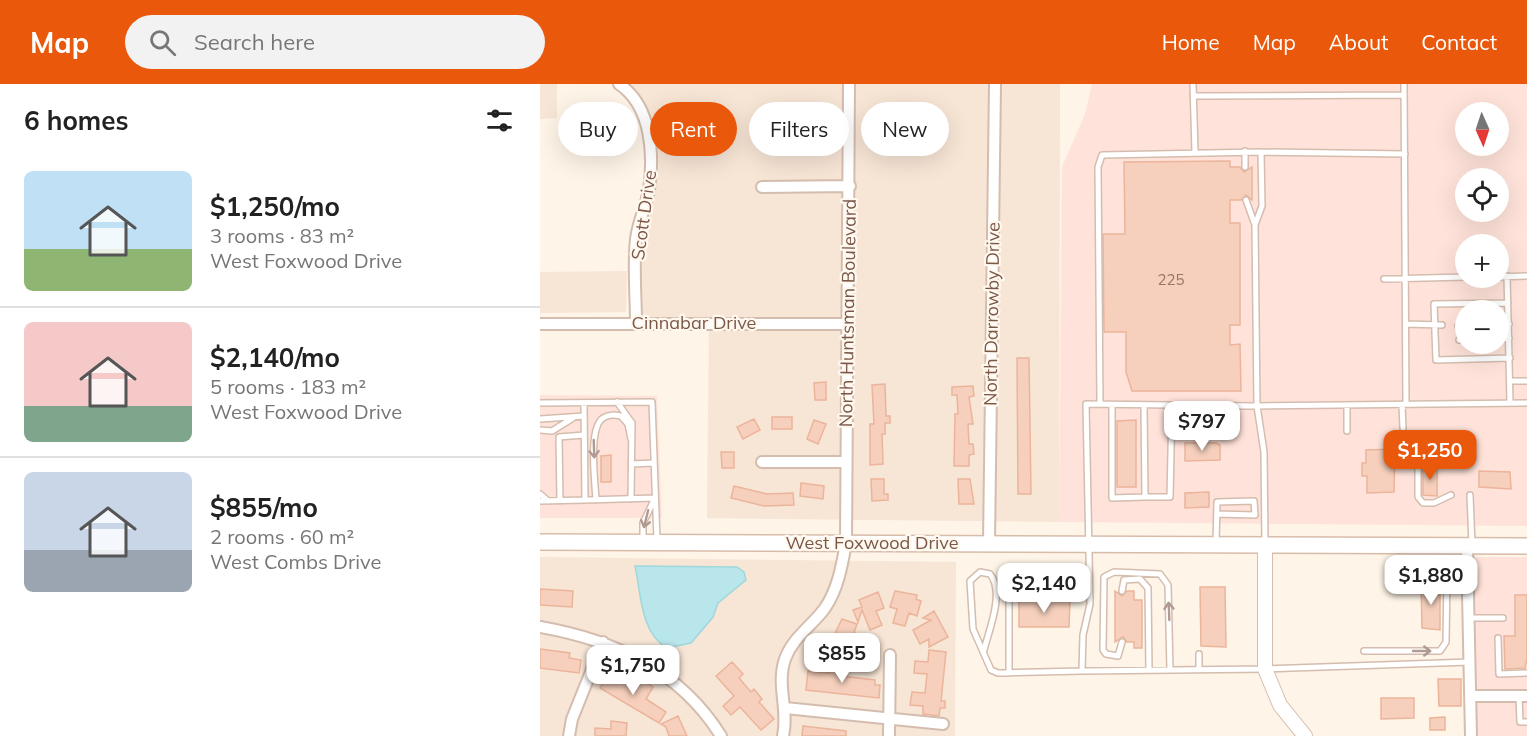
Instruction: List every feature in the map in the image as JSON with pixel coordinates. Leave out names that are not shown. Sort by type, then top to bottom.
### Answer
[{"type":"main road","name":"West Foxwood Drive","points":[[540,543],[1527,546]]},
{"type":"street","name":"Scott Drive","points":[[619,84],[626,88],[640,108],[649,132],[651,157],[649,192],[636,242],[636,323]]},
{"type":"street","name":"North Huntsman Boulevard","points":[[783,736],[785,708],[781,684],[786,656],[793,644],[817,619],[832,596],[846,543],[849,84]]},
{"type":"street","name":"North Darrowby Drive","points":[[989,543],[995,84]]},
{"type":"street","points":[[762,187],[850,186]]},
{"type":"street","name":"Cinnabar Drive","points":[[540,324],[849,324]]},
{"type":"street","points":[[762,462],[846,462]]},
{"type":"street","points":[[1265,545],[1265,669],[1280,705],[1305,736]]},
{"type":"street","points":[[1469,546],[1471,736]]},
{"type":"street","points":[[540,627],[603,642],[639,657],[672,679],[701,707],[721,736]]},
{"type":"street","points":[[569,736],[572,719],[603,642]]},
{"type":"street","points":[[889,736],[890,655]]},
{"type":"street","points":[[1471,696],[1523,696]]},
{"type":"street","points":[[785,708],[943,724]]},
{"type":"lane","points":[[1193,84],[1195,152]]},
{"type":"lane","points":[[1403,428],[1406,324],[1404,84]]},
{"type":"lane","points":[[1193,96],[1404,95]]},
{"type":"lane","points":[[1100,404],[1099,160],[1106,153],[1245,151],[1405,154]]},
{"type":"lane","points":[[1245,151],[1245,167]]},
{"type":"lane","points":[[1255,225],[1262,206],[1261,152]]},
{"type":"lane","points":[[1246,200],[1255,225],[1257,406],[1264,452],[1265,545]]},
{"type":"lane","points":[[1509,276],[1527,276]]},
{"type":"lane","points":[[1384,279],[1455,277]]},
{"type":"lane","points":[[1455,304],[1434,304],[1436,360],[1510,358]]},
{"type":"lane","points":[[1406,324],[1442,325]]},
{"type":"lane","points":[[1509,338],[1510,403]]},
{"type":"lane","points":[[1436,339],[1443,339]]},
{"type":"lane","points":[[1510,381],[1527,381]]},
{"type":"lane","points":[[617,402],[632,423],[631,499]]},
{"type":"lane","points":[[540,403],[652,402],[655,498],[650,543]]},
{"type":"lane","points":[[584,403],[585,500]]},
{"type":"lane","points":[[1082,670],[1083,635],[1090,604],[1086,404],[1257,406],[1527,403]]},
{"type":"lane","points":[[1112,405],[1112,498],[1170,497],[1172,405]]},
{"type":"lane","points":[[1144,405],[1145,497]]},
{"type":"lane","points":[[1347,405],[1347,431]]},
{"type":"lane","points":[[1235,406],[1235,429]]},
{"type":"lane","points":[[596,500],[594,430],[602,418],[610,415],[621,416],[628,424],[631,439]]},
{"type":"lane","points":[[540,419],[584,416]]},
{"type":"lane","points":[[540,430],[552,431],[574,417]]},
{"type":"lane","points":[[560,501],[559,437],[584,435]]},
{"type":"lane","points":[[1450,445],[1425,445],[1418,450],[1418,497],[1423,502],[1434,503],[1451,495]]},
{"type":"lane","points":[[631,464],[654,463]]},
{"type":"lane","points":[[540,494],[548,501]]},
{"type":"lane","points":[[1469,546],[1470,495]]},
{"type":"lane","points":[[540,501],[655,498]]},
{"type":"lane","points":[[650,543],[643,523],[655,498]]},
{"type":"lane","points":[[1216,545],[1217,502],[1254,501],[1255,515],[1217,514]]},
{"type":"lane","points":[[984,650],[995,600],[996,584],[990,574],[980,572],[970,581],[974,629],[991,670],[1009,673],[1082,670],[1265,669],[1470,662]]},
{"type":"lane","points":[[1122,642],[1118,656],[1106,654],[1103,650],[1104,577],[1114,572],[1160,574],[1168,585],[1170,670]]},
{"type":"lane","points":[[1364,651],[1440,651],[1446,642],[1447,576],[1405,579]]},
{"type":"lane","points":[[1122,591],[1124,580],[1131,578],[1140,579],[1148,588],[1149,670]]},
{"type":"lane","points":[[1009,673],[1010,589]]},
{"type":"lane","points":[[1469,618],[1503,618]]},
{"type":"lane","points":[[1498,638],[1499,674],[1527,673]]},
{"type":"lane","points":[[1199,654],[1199,669]]},
{"type":"lane","points":[[1523,696],[1520,722],[1527,722]]},
{"type":"shaded area","points":[[540,84],[557,84],[557,118],[540,119]]},
{"type":"shaded area","points":[[627,84],[1060,84],[1059,522],[707,518],[709,317],[649,318],[641,312],[640,252],[654,156],[737,156],[737,102],[650,102],[650,118],[646,107]]},
{"type":"shaded area","points":[[1092,84],[1527,84],[1527,526],[1059,522],[1062,167],[1085,114]]},
{"type":"shaded area","points":[[627,271],[626,312],[540,313],[540,272]]},
{"type":"shaded area","points":[[540,395],[657,396],[662,518],[540,518]]},
{"type":"shaded area","points":[[540,557],[956,562],[955,736],[540,736]]},
{"type":"shaded area","points":[[1474,557],[1527,557],[1527,736],[1477,736]]},
{"type":"water","points":[[635,566],[737,567],[744,572],[746,580],[718,603],[713,617],[691,643],[667,648],[651,633],[643,611]]},
{"type":"building","points":[[1230,161],[1230,167],[1240,167],[1244,172],[1252,167],[1252,200],[1246,195],[1241,200],[1230,200],[1230,223],[1240,223],[1240,325],[1230,325],[1230,345],[1240,344],[1241,391],[1132,391],[1126,372],[1126,332],[1104,332],[1103,234],[1125,234],[1124,162]]},
{"type":"building","points":[[1017,358],[1029,358],[1031,494],[1018,494]]},
{"type":"building","points":[[826,382],[826,400],[815,400],[814,383]]},
{"type":"building","points":[[885,384],[886,416],[890,416],[890,423],[885,423],[885,434],[882,434],[883,464],[870,465],[870,424],[874,424],[872,385]]},
{"type":"building","points":[[973,386],[974,396],[969,397],[973,424],[968,424],[969,444],[973,444],[974,454],[969,455],[969,466],[954,466],[955,414],[958,414],[957,395],[952,395],[952,387]]},
{"type":"building","points":[[772,417],[792,417],[792,429],[772,429]]},
{"type":"building","points":[[754,419],[760,430],[743,439],[737,427]]},
{"type":"building","points":[[814,420],[826,424],[818,444],[807,439]]},
{"type":"building","points":[[1136,420],[1136,487],[1117,487],[1117,421]]},
{"type":"building","points":[[1185,443],[1216,443],[1220,445],[1220,460],[1185,461]]},
{"type":"building","points":[[1395,449],[1394,492],[1367,493],[1367,476],[1362,476],[1362,463],[1366,463],[1366,450]]},
{"type":"building","points":[[721,452],[734,452],[734,468],[722,468]]},
{"type":"building","points":[[611,455],[611,482],[601,482],[601,456]]},
{"type":"building","points":[[1423,467],[1437,467],[1437,496],[1423,495]]},
{"type":"building","points":[[1479,471],[1510,472],[1511,489],[1479,487]]},
{"type":"building","points":[[871,479],[884,479],[884,494],[888,494],[888,500],[872,501]]},
{"type":"building","points":[[958,479],[970,479],[974,504],[959,504]]},
{"type":"building","points":[[801,483],[824,486],[823,499],[800,496]]},
{"type":"building","points":[[734,486],[767,494],[793,493],[794,505],[764,506],[731,498]]},
{"type":"building","points":[[1209,492],[1209,507],[1185,508],[1185,493]]},
{"type":"building","points":[[1421,583],[1440,583],[1440,630],[1422,628]]},
{"type":"building","points":[[1200,587],[1225,587],[1226,647],[1201,646]]},
{"type":"building","points":[[540,589],[573,591],[572,607],[540,605]]},
{"type":"building","points":[[895,591],[917,595],[916,599],[921,601],[917,616],[909,613],[905,626],[893,623],[897,609],[890,607]]},
{"type":"building","points":[[1115,591],[1122,596],[1127,591],[1134,591],[1134,600],[1142,600],[1142,648],[1134,648],[1134,642],[1127,642],[1123,637],[1115,642]]},
{"type":"building","points":[[878,592],[884,608],[876,611],[882,625],[870,630],[862,610],[858,622],[853,610],[862,607],[859,600]]},
{"type":"building","points":[[1515,595],[1527,595],[1527,658],[1525,668],[1505,669],[1504,636],[1515,636]]},
{"type":"building","points":[[1070,600],[1069,627],[1019,627],[1019,601]]},
{"type":"building","points":[[934,611],[948,637],[929,647],[929,639],[920,644],[913,630],[931,620],[923,618]]},
{"type":"building","points":[[842,619],[857,624],[854,633],[866,637],[862,650],[850,646],[847,652],[829,646]]},
{"type":"building","points":[[540,649],[570,653],[569,658],[581,660],[579,673],[540,668]]},
{"type":"building","points":[[929,650],[946,652],[941,701],[945,701],[945,708],[940,708],[939,716],[923,714],[923,706],[910,705],[912,692],[925,693],[927,674],[914,673],[915,661],[928,662]]},
{"type":"building","points":[[732,662],[743,674],[739,678],[751,692],[754,689],[762,699],[759,702],[774,719],[761,730],[740,707],[731,715],[723,706],[734,696],[716,676]]},
{"type":"building","points":[[831,668],[841,669],[841,676],[875,680],[875,685],[880,685],[879,698],[806,690],[808,671],[830,673]]},
{"type":"building","points":[[610,672],[636,688],[641,679],[653,687],[646,699],[666,712],[659,723],[600,688]]},
{"type":"building","points":[[1438,679],[1461,679],[1461,706],[1439,706]]},
{"type":"building","points":[[1381,698],[1414,698],[1414,718],[1381,719]]},
{"type":"building","points":[[678,716],[687,736],[669,736],[666,727],[661,724]]},
{"type":"building","points":[[1445,717],[1445,730],[1430,730],[1430,718]]},
{"type":"building","points":[[611,721],[627,723],[626,736],[595,736],[595,728],[611,729]]},
{"type":"building","points":[[803,726],[846,731],[846,736],[802,736]]}]
